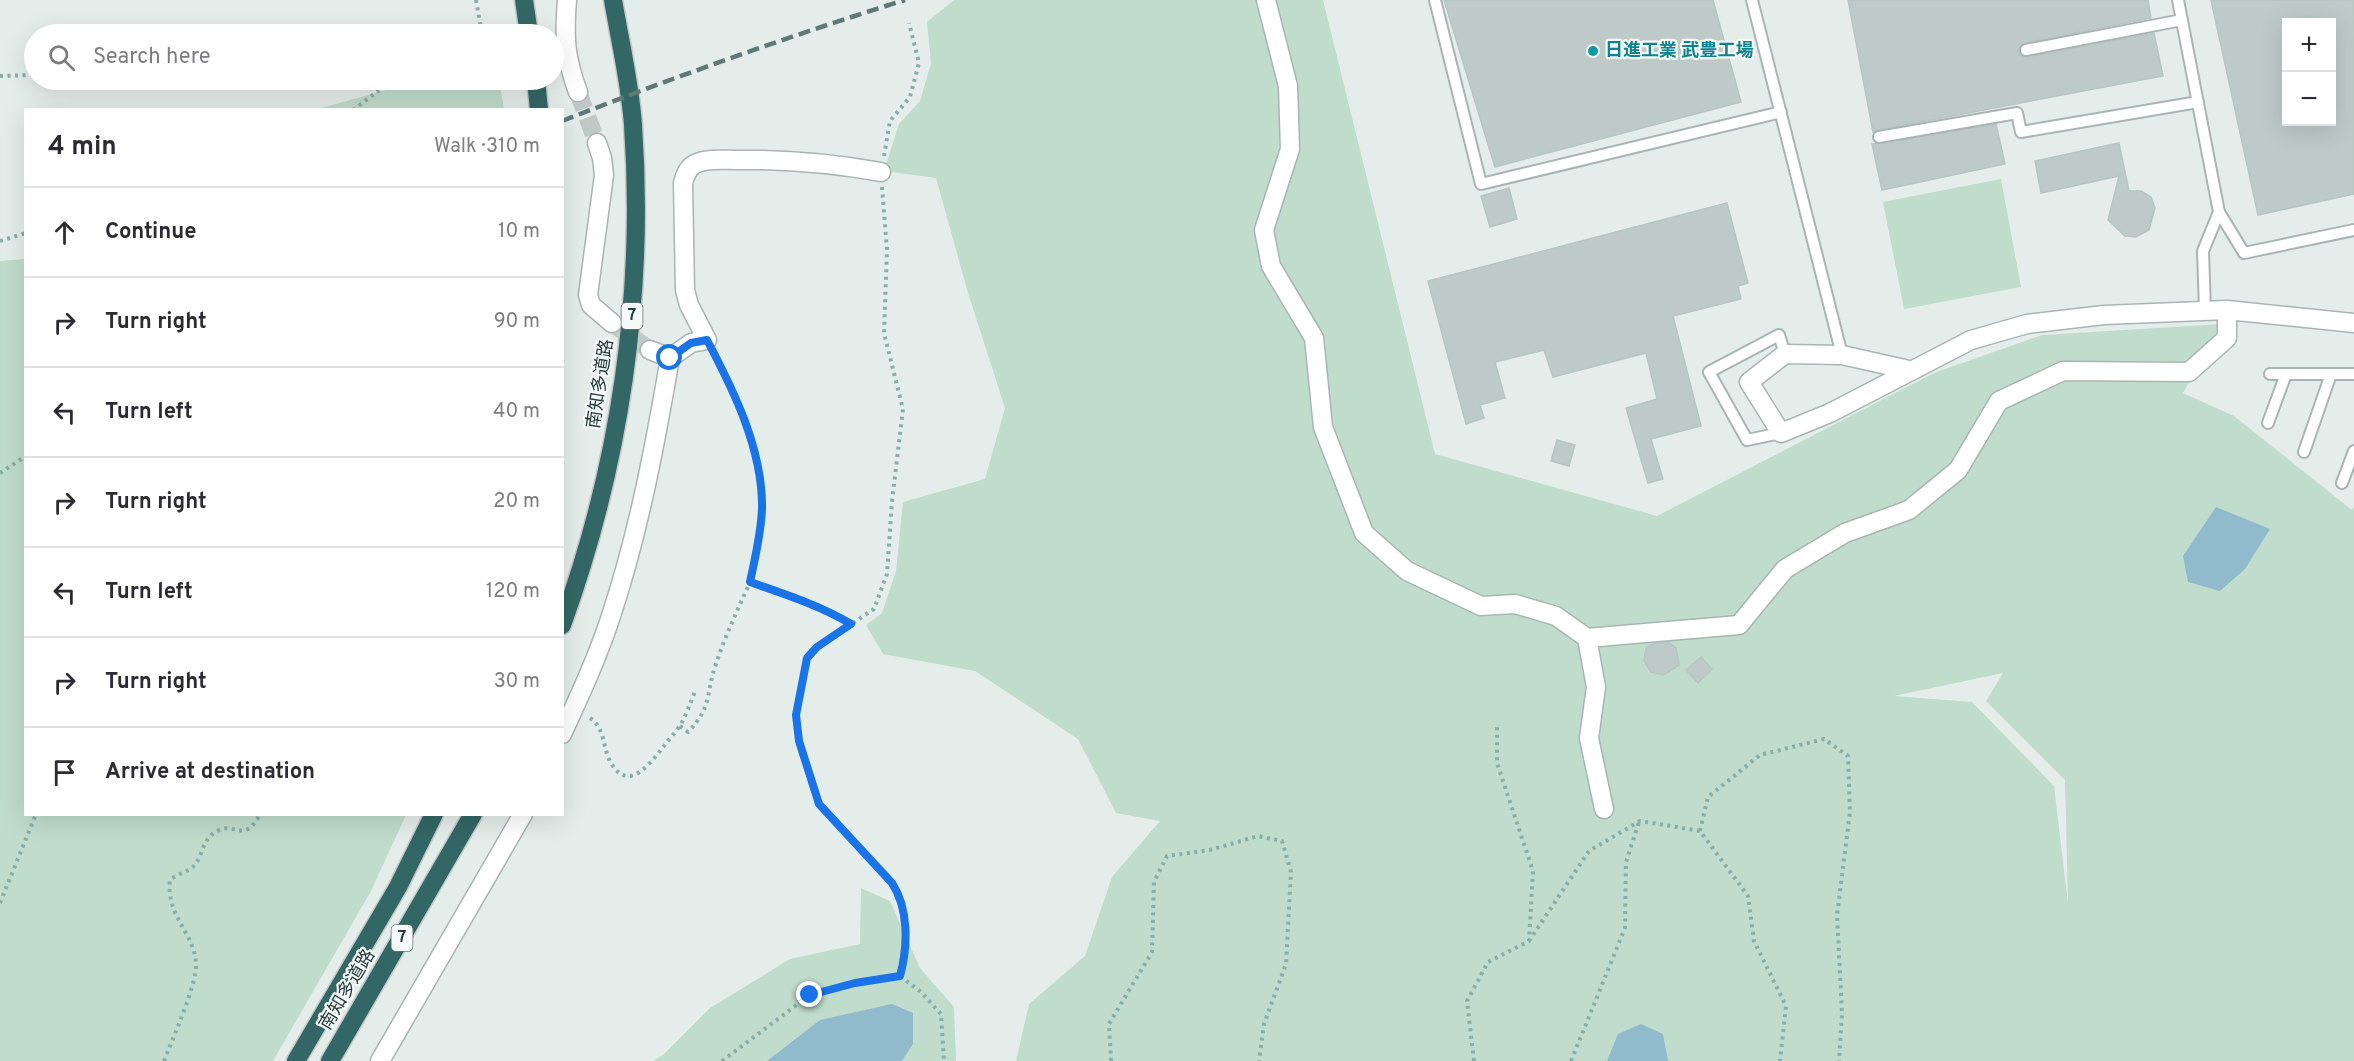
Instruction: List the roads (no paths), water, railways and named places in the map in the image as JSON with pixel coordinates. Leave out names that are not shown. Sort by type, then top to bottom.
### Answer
[{"type":"highway","points":[[524,0],[528,24]]},
{"type":"highway","name":"南知多道路","points":[[564,619],[591,538],[615,433],[628,360],[634,289],[637,230],[633,123],[613,0]]},
{"type":"highway","points":[[537,90],[539,108]]},
{"type":"highway","name":"南知多道路","points":[[296,1061],[398,886],[433,816]]},
{"type":"highway","name":"南知多道路","points":[[330,1061],[472,816]]},
{"type":"street","points":[[567,0],[564,35],[569,67],[578,92]]},
{"type":"street","points":[[1266,0],[1288,86],[1290,149],[1264,230],[1271,266],[1314,338],[1323,427],[1364,533],[1407,571],[1481,606],[1515,604],[1556,616],[1587,639],[1738,625],[1785,569],[1845,533],[1909,510],[1958,470],[1999,401],[2063,371],[2189,372],[2228,338],[2227,310]]},
{"type":"street","points":[[597,143],[604,175],[588,295],[591,305],[612,323]]},
{"type":"street","points":[[564,730],[610,618],[631,553],[652,463],[670,358],[691,343],[707,340],[689,305],[685,290],[683,183],[686,172],[694,164],[710,160],[774,159],[819,161],[881,172]]},
{"type":"street","points":[[1909,370],[1842,355],[1785,354],[1749,382],[1781,433],[1830,413],[1909,370],[1971,340],[2027,324],[2104,315],[2227,310],[2354,323]]},
{"type":"street","points":[[650,350],[670,358]]},
{"type":"street","points":[[1587,639],[1596,687],[1589,738],[1604,809]]},
{"type":"street","points":[[380,1061],[522,816]]},
{"type":"lane","points":[[1435,0],[1481,184],[1781,112]]},
{"type":"lane","points":[[1752,0],[1842,355]]},
{"type":"lane","points":[[2178,0],[2219,212],[2244,253],[2354,230]]},
{"type":"lane","points":[[2026,50],[2182,20]]},
{"type":"lane","points":[[1879,137],[2017,112],[2021,132],[2198,102]]},
{"type":"lane","points":[[2205,311],[2203,251],[2219,212]]},
{"type":"lane","points":[[1781,433],[1747,440],[1709,372],[1779,335],[1785,354]]},
{"type":"lane","points":[[2270,374],[2354,374]]},
{"type":"lane","points":[[2268,423],[2286,374]]},
{"type":"lane","points":[[2304,452],[2331,374]]},
{"type":"lane","points":[[2342,483],[2354,451]]},
{"type":"water","points":[[2216,507],[2270,529],[2245,569],[2220,591],[2188,582],[2183,556]]},
{"type":"water","points":[[892,1004],[913,1013],[913,1044],[902,1061],[767,1061],[820,1020]]},
{"type":"water","points":[[1641,1024],[1663,1034],[1668,1061],[1607,1061],[1618,1034]]},
{"type":"tunnel","points":[[578,92],[597,143]]},
{"type":"tunnel","points":[[612,323],[650,350]]},
{"type":"railway","points":[[564,120],[732,58],[905,0]]},
{"type":"place","name":"日進工業 武豊工場","points":[[1593,51]]}]
